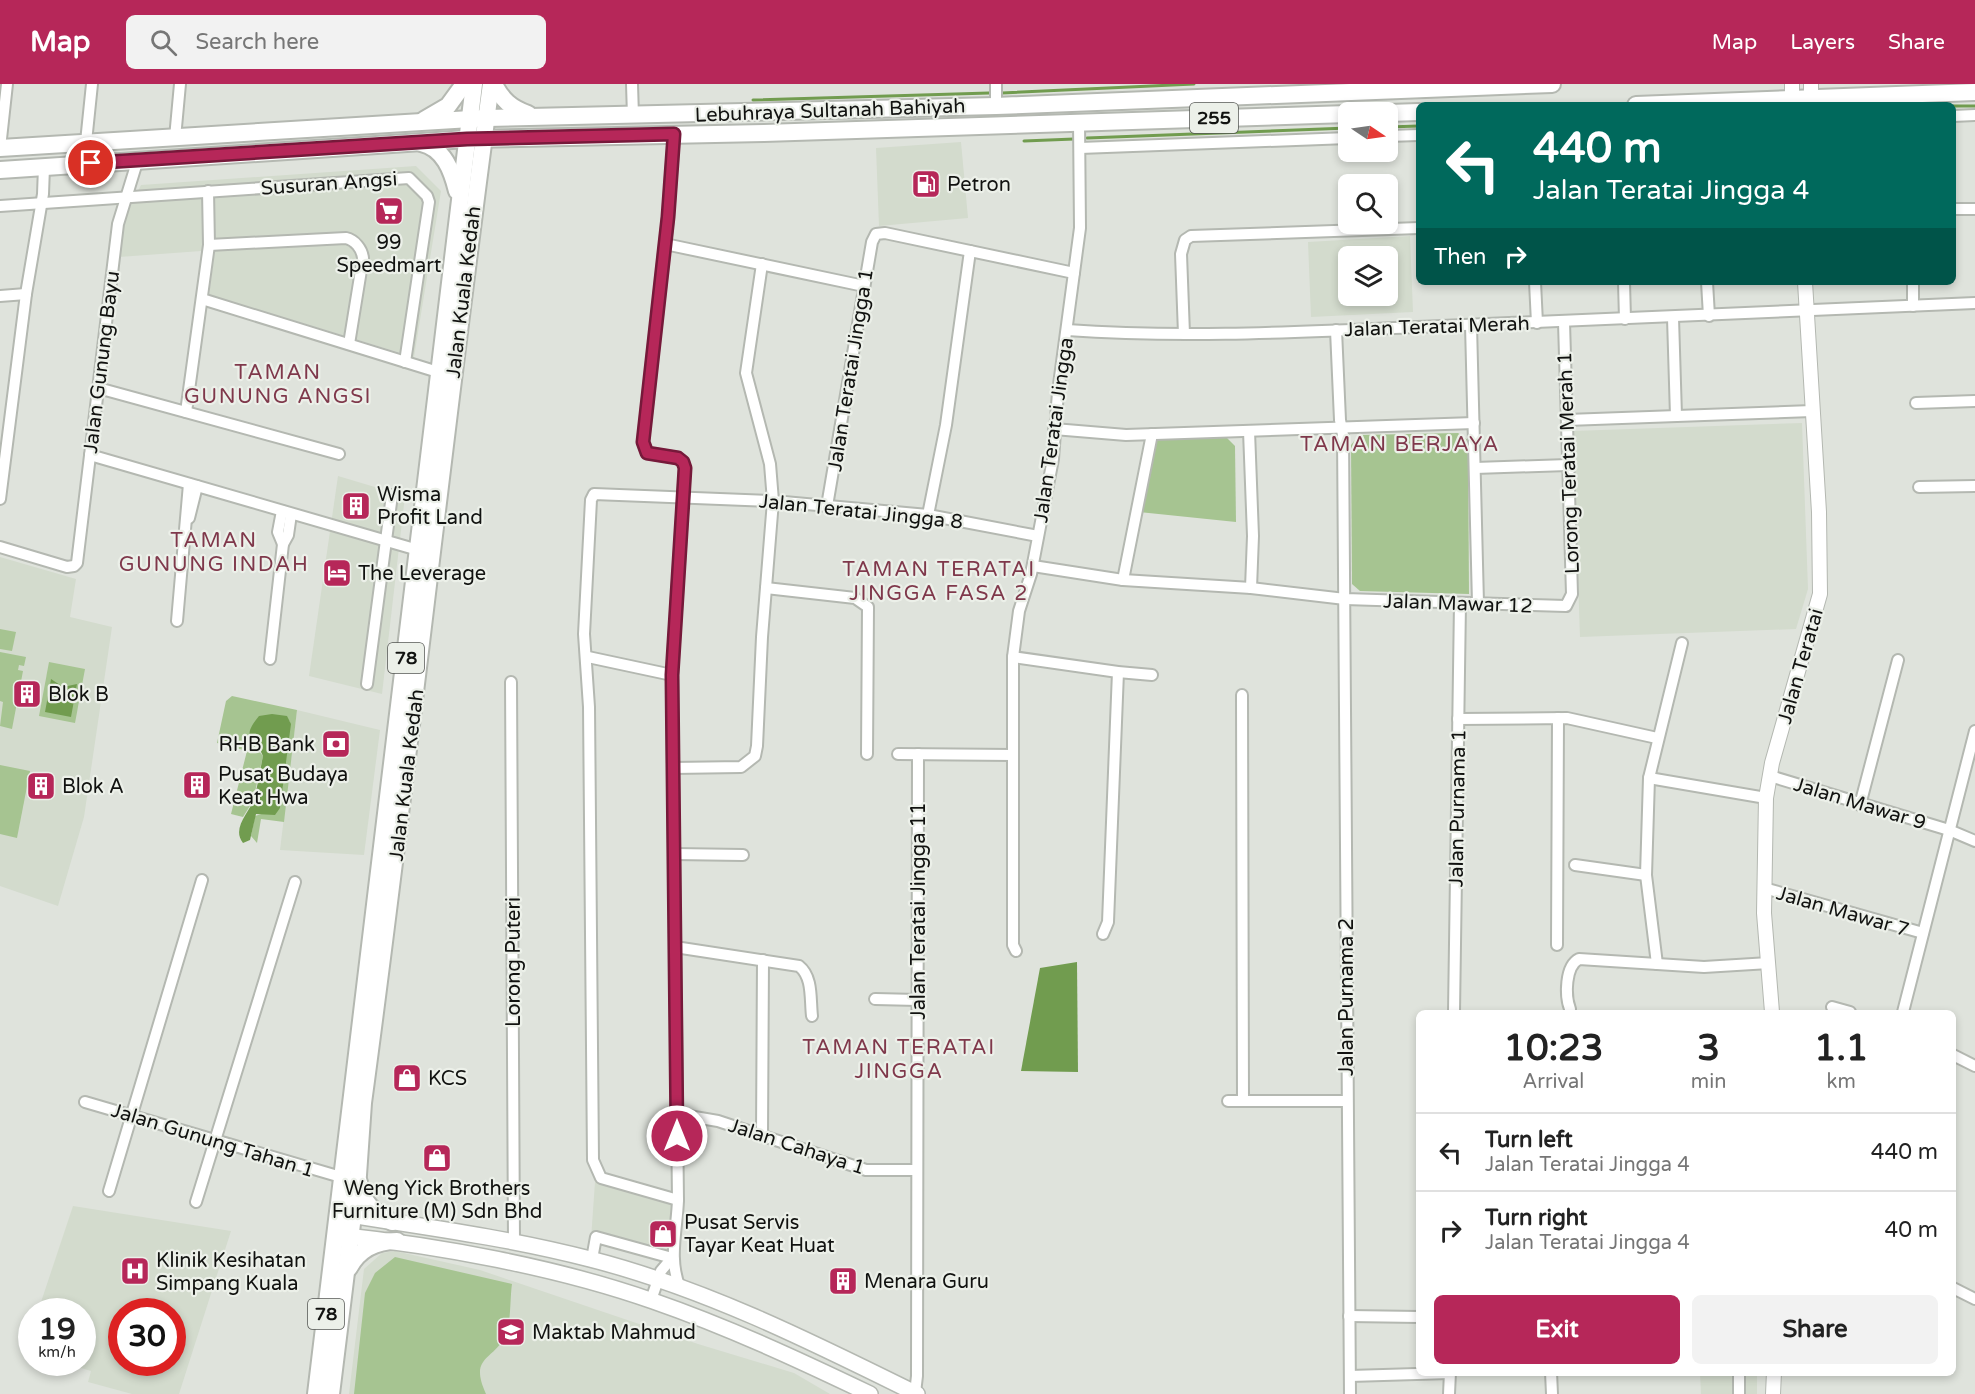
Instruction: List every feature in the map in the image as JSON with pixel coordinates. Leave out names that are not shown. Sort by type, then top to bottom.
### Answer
[{"type":"main road","points":[[421,122],[448,105],[464,84]]},
{"type":"main road","name":"Jalan Kuala Kedah","points":[[316,1394],[343,1235],[418,550],[480,163],[470,119],[474,84]]},
{"type":"main road","points":[[493,84],[512,108],[543,116]]},
{"type":"main road","name":"Jalan Kuala Kedah","points":[[350,1176],[363,1103],[417,686],[443,399],[438,372],[459,198],[475,139],[487,118],[493,84]]},
{"type":"main road","name":"Lebuhraya Sultanah Bahiyah","points":[[0,148],[487,118],[996,106],[1443,86],[1552,84]]},
{"type":"main road","points":[[1688,102],[1810,95],[1975,92]]},
{"type":"main road","points":[[877,108],[878,118],[885,121],[960,119],[996,124]]},
{"type":"main road","points":[[793,112],[856,119],[859,130]]},
{"type":"main road","points":[[1398,113],[1416,112]]},
{"type":"main road","name":"Lebuhraya Sultanah Bahiyah","points":[[0,170],[138,159],[475,139],[859,130],[1338,114]]},
{"type":"main road","points":[[480,163],[501,145],[513,139],[526,137]]},
{"type":"main road","points":[[418,142],[431,145],[441,155],[452,174],[459,198]]},
{"type":"main road","points":[[319,1368],[312,1343],[328,1213],[350,1176],[371,1209],[392,1222]]},
{"type":"main road","points":[[345,1214],[514,1242],[592,1259],[657,1279],[840,1356],[916,1393]]},
{"type":"main road","points":[[343,1235],[397,1241],[557,1274],[651,1300],[776,1348],[870,1394]]},
{"type":"main road","name":"Jalan Kuala Kedah","points":[[331,1394],[347,1273],[343,1235]]},
{"type":"main road","points":[[347,1273],[358,1255],[366,1248],[376,1243],[397,1241]]},
{"type":"street","points":[[0,148],[7,84]]},
{"type":"street","points":[[86,142],[92,84]]},
{"type":"street","points":[[175,138],[180,84]]},
{"type":"street","points":[[632,84],[633,116]]},
{"type":"street","points":[[996,84],[996,106]]},
{"type":"street","points":[[1956,116],[1975,116]]},
{"type":"street","name":"Jalan Teratai Jingga","points":[[1016,951],[1013,945],[1013,657],[1020,608],[1033,566],[1053,459],[1054,429],[1080,218],[1079,122]]},
{"type":"street","points":[[674,134],[665,243],[643,442],[647,453],[678,458],[683,462],[672,675],[678,1200],[672,1258],[681,1288]]},
{"type":"street","points":[[1398,136],[1416,135]]},
{"type":"street","points":[[1080,148],[1338,138]]},
{"type":"street","name":"Jalan Gunung Bayu","points":[[0,547],[67,567],[74,566],[78,559],[118,224],[138,159]]},
{"type":"street","points":[[0,499],[26,294],[41,204],[44,167]]},
{"type":"street","name":"Susuran Angsi","points":[[0,206],[117,199],[128,195],[405,177],[412,180],[427,196],[429,202],[405,362]]},
{"type":"street","points":[[186,412],[209,245],[208,191]]},
{"type":"street","points":[[1956,209],[1975,208]]},
{"type":"street","points":[[1184,334],[1181,254],[1185,240],[1191,236],[1416,228]]},
{"type":"street","name":"Jalan Teratai Jingga 1","points":[[828,506],[864,286],[872,242],[876,234],[885,233],[970,251]]},
{"type":"street","points":[[209,245],[346,238],[353,240],[361,249],[363,258],[349,344]]},
{"type":"street","points":[[665,243],[864,286]]},
{"type":"street","points":[[928,515],[945,425],[970,251],[1074,273]]},
{"type":"street","points":[[673,768],[741,767],[755,756],[773,501],[770,464],[746,373],[762,264]]},
{"type":"street","points":[[1535,285],[1537,323]]},
{"type":"street","points":[[1623,285],[1625,319]]},
{"type":"street","points":[[1707,285],[1709,316]]},
{"type":"street","name":"Jalan Teratai","points":[[1772,1010],[1764,888],[1766,798],[1820,594],[1820,548],[1805,285]]},
{"type":"street","points":[[1912,285],[1913,306]]},
{"type":"street","points":[[0,296],[26,294]]},
{"type":"street","points":[[202,299],[438,372]]},
{"type":"street","name":"Jalan Teratai Merah","points":[[1067,330],[1129,334],[1336,330],[1807,313],[1975,303]]},
{"type":"street","points":[[1673,318],[1676,416]]},
{"type":"street","name":"Lorong Teratai Merah 1","points":[[1564,322],[1572,594],[1569,603]]},
{"type":"street","points":[[1471,325],[1478,603]]},
{"type":"street","name":"Jalan Purnama 2","points":[[1336,330],[1345,599],[1346,1101],[1350,1394]]},
{"type":"street","points":[[98,388],[339,454]]},
{"type":"street","points":[[1916,403],[1975,401]]},
{"type":"street","points":[[1567,420],[1812,411]]},
{"type":"street","points":[[1054,429],[1105,435],[1474,423]]},
{"type":"street","points":[[1249,431],[1253,536],[1251,588]]},
{"type":"street","points":[[1123,579],[1152,434]]},
{"type":"street","points":[[90,455],[418,550]]},
{"type":"street","points":[[1475,468],[1568,465]]},
{"type":"street","points":[[177,621],[186,523],[193,485]]},
{"type":"street","points":[[1919,487],[1975,486]]},
{"type":"street","name":"Jalan Teratai Jingga 8","points":[[588,657],[584,634],[591,500],[594,494],[773,501],[928,515],[1038,536]]},
{"type":"street","points":[[367,684],[392,495]]},
{"type":"street","points":[[270,659],[283,544],[278,532],[286,512]]},
{"type":"street","name":"Jalan Mawar 12","points":[[1033,566],[1123,579],[1251,588],[1345,599],[1562,608],[1569,603]]},
{"type":"street","points":[[766,588],[855,598],[868,607],[867,754]]},
{"type":"street","name":"Jalan Purnama 1","points":[[1454,1010],[1460,603]]},
{"type":"street","points":[[1657,964],[1646,875],[1649,778],[1682,644]]},
{"type":"street","points":[[672,675],[588,657],[593,1160],[601,1178],[678,1200]]},
{"type":"street","points":[[1013,657],[1152,675]]},
{"type":"street","points":[[1860,805],[1898,660]]},
{"type":"street","points":[[1103,934],[1108,922],[1118,672]]},
{"type":"street","name":"Lorong Puteri","points":[[511,682],[514,1242]]},
{"type":"street","points":[[1242,695],[1243,1101]]},
{"type":"street","points":[[1557,945],[1558,718]]},
{"type":"street","points":[[1458,719],[1558,718],[1657,738]]},
{"type":"street","points":[[1904,1010],[1975,731]]},
{"type":"street","points":[[898,754],[1013,755]]},
{"type":"street","name":"Jalan Teratai Jingga 11","points":[[916,1393],[918,754]]},
{"type":"street","name":"Jalan Mawar 9","points":[[1770,776],[1949,830],[1975,841]]},
{"type":"street","points":[[1649,778],[1766,798]]},
{"type":"street","points":[[674,854],[743,855]]},
{"type":"street","points":[[1575,865],[1646,875]]},
{"type":"street","points":[[109,1191],[202,880]]},
{"type":"street","points":[[196,1202],[295,882]]},
{"type":"street","name":"Jalan Mawar 7","points":[[1764,888],[1923,933]]},
{"type":"street","points":[[675,947],[799,966],[806,972],[812,1016]]},
{"type":"street","points":[[762,1135],[763,960]]},
{"type":"street","points":[[1570,1009],[1569,971],[1575,961],[1704,967],[1769,963]]},
{"type":"street","points":[[875,999],[918,1000]]},
{"type":"street","points":[[1832,1006],[1844,1010]]},
{"type":"street","points":[[1956,1056],[1975,1066]]},
{"type":"street","points":[[1228,1101],[1346,1101]]},
{"type":"street","name":"Jalan Gunung Tahan 1","points":[[85,1102],[215,1141],[350,1176]]},
{"type":"street","name":"Jalan Cahaya 1","points":[[677,1114],[718,1120],[870,1170],[917,1170]]},
{"type":"street","points":[[592,1259],[596,1237],[672,1258]]},
{"type":"street","points":[[651,1300],[657,1279],[672,1258]]},
{"type":"street","points":[[1956,1290],[1975,1299]]},
{"type":"street","points":[[1349,1316],[1416,1317]]},
{"type":"street","points":[[1350,1376],[1416,1374]]},
{"type":"street","points":[[1449,1394],[1450,1376]]},
{"type":"street","points":[[1551,1376],[1552,1394]]},
{"type":"street","points":[[1739,1376],[1740,1394]]},
{"type":"street","points":[[1773,1394],[1774,1376]]},
{"type":"shaded area","points":[[961,142],[968,218],[879,226],[876,148]]},
{"type":"shaded area","points":[[416,166],[441,191],[414,357],[209,295],[215,250],[119,257],[123,221],[141,185]]},
{"type":"shaded area","points":[[1410,236],[1413,312],[1311,317],[1308,242]]},
{"type":"shaded area","points":[[1802,423],[1808,589],[1796,629],[1580,637],[1573,431]]},
{"type":"shaded area","points":[[1458,433],[1468,440],[1469,594],[1360,591],[1352,584],[1351,445],[1359,435]]},
{"type":"shaded area","points":[[1225,436],[1235,446],[1236,522],[1139,512],[1154,439]]},
{"type":"shaded area","name":"TAMAN GUNUNG INDAH","points":[[338,476],[405,496],[382,694],[309,676]]},
{"type":"shaded area","points":[[0,557],[76,579],[70,617],[112,627],[84,817],[58,906],[0,886]]},
{"type":"shaded area","points":[[0,629],[16,632],[12,651],[0,649]]},
{"type":"shaded area","points":[[0,652],[26,657],[24,666],[19,665],[18,670],[23,671],[12,729],[0,726],[3,702],[0,701]]},
{"type":"shaded area","points":[[49,662],[85,669],[75,723],[39,716]]},
{"type":"shaded area","points":[[51,679],[63,687],[77,684],[71,717],[45,712]]},
{"type":"shaded area","points":[[232,696],[297,710],[284,822],[261,819],[257,843],[251,836],[255,816],[280,808],[290,721],[253,744],[263,756],[253,801],[243,817],[231,814],[247,751],[217,743],[226,701]]},
{"type":"shaded area","points":[[297,710],[380,730],[364,855],[280,850]]},
{"type":"shaded area","points":[[272,714],[287,716],[291,724],[280,808],[275,815],[256,814],[250,840],[243,843],[239,832],[240,826],[254,799],[263,756],[251,738],[250,730],[259,716]]},
{"type":"shaded area","points":[[0,765],[30,771],[17,838],[0,834]]},
{"type":"shaded area","points":[[1077,962],[1078,1072],[1021,1071],[1040,968]]},
{"type":"shaded area","points":[[595,1182],[681,1206],[680,1263],[591,1239]]},
{"type":"shaded area","name":"Klinik Kesihatan Simpang Kuala","points":[[73,1206],[231,1231],[186,1372],[186,1298],[108,1298],[108,1376],[185,1376],[179,1394],[132,1394],[88,1382],[90,1376],[96,1376],[96,1298],[42,1298]]},
{"type":"shaded area","name":"Maktab Mahmud","points":[[395,1251],[480,1270],[698,1344],[794,1373],[830,1394],[349,1394],[364,1269],[382,1253]]},
{"type":"shaded area","points":[[395,1257],[512,1284],[506,1335],[481,1366],[481,1382],[486,1394],[354,1394],[365,1293],[375,1273]]},
{"type":"shaded area","points":[[1700,1376],[1757,1376],[1757,1394],[1701,1394]]},
{"type":"waterway","points":[[1002,93],[1194,84]]},
{"type":"waterway","points":[[753,100],[989,93]]},
{"type":"waterway","points":[[1956,106],[1975,106]]},
{"type":"waterway","points":[[1398,127],[1416,126]]},
{"type":"waterway","points":[[1087,138],[1338,128]]},
{"type":"waterway","points":[[1024,141],[1074,139]]},
{"type":"place","name":"Petron","points":[[926,184]]},
{"type":"place","name":"99 Speedmart","points":[[389,211]]},
{"type":"place","name":"Wisma Profit Land","points":[[356,506]]},
{"type":"place","name":"The Leverage","points":[[337,573]]},
{"type":"place","name":"Blok B","points":[[27,694]]},
{"type":"place","name":"RHB Bank","points":[[336,744]]},
{"type":"place","name":"Pusat Budaya Keat Hwa","points":[[197,785]]},
{"type":"place","name":"Blok A","points":[[41,786]]},
{"type":"place","name":"KCS","points":[[407,1078]]},
{"type":"place","name":"Weng Yick Brothers Furniture (M) Sdn Bhd","points":[[437,1158]]},
{"type":"place","name":"Pusat Servis Tayar Keat Huat","points":[[663,1234]]},
{"type":"place","name":"Klinik Kesihatan Simpang Kuala","points":[[135,1271]]},
{"type":"place","name":"Menara Guru","points":[[843,1281]]},
{"type":"place","name":"Maktab Mahmud","points":[[511,1332]]},
{"type":"district","name":"TAMAN GUNUNG ANGSI","points":[[278,384]]},
{"type":"district","name":"TAMAN BERJAYA","points":[[1400,444]]},
{"type":"district","name":"TAMAN GUNUNG INDAH","points":[[214,552]]},
{"type":"district","name":"TAMAN TERATAI JINGGA FASA 2","points":[[939,581]]},
{"type":"district","name":"TAMAN TERATAI JINGGA","points":[[899,1059]]},
{"type":"route","points":[[91,163],[467,139],[674,134],[668,217],[643,446],[647,453],[678,458],[685,465],[672,675],[677,1136]]}]
